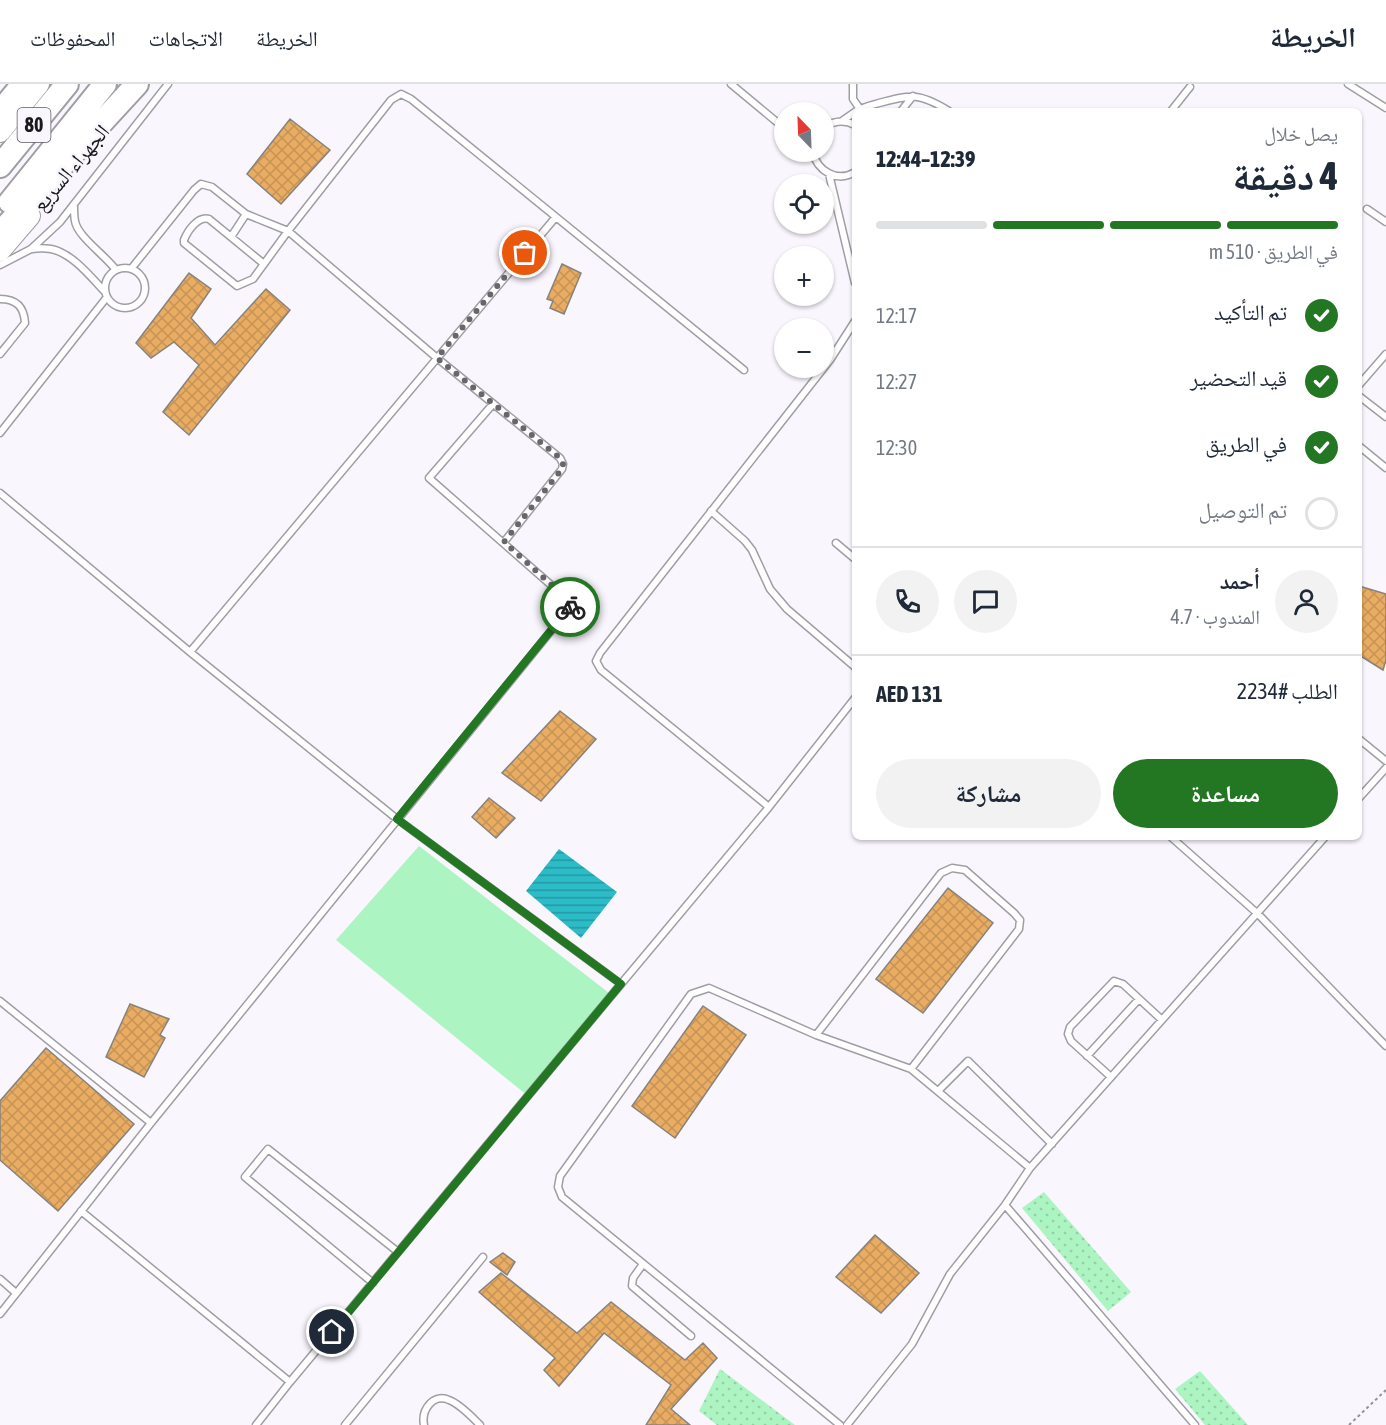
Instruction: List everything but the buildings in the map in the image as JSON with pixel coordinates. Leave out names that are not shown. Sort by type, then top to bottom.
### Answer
[{"type":"highway","points":[[0,112],[23,84]]},
{"type":"highway","name":"80","points":[[0,166],[67,84]]},
{"type":"highway","name":"الجهراء السريع","points":[[0,213],[105,84]]},
{"type":"highway","points":[[0,233],[139,84]]},
{"type":"main road","points":[[0,132],[39,84]]},
{"type":"main road","name":"الجهراء السريع","points":[[0,250],[74,166],[139,84]]},
{"type":"lane","points":[[0,265],[31,249],[51,232],[168,84]]},
{"type":"lane","points":[[731,84],[774,120]]},
{"type":"lane","points":[[853,84],[852,99],[856,108]]},
{"type":"lane","points":[[1348,84],[1386,108]]},
{"type":"lane","points":[[1173,108],[1190,87]]},
{"type":"lane","points":[[264,264],[209,219],[198,220],[184,240],[184,243],[237,286],[253,279],[392,100],[401,94],[411,99],[744,370]]},
{"type":"lane","points":[[868,108],[913,96],[931,99],[944,108]]},
{"type":"lane","points":[[904,108],[913,96]]},
{"type":"lane","points":[[842,121],[852,114]]},
{"type":"lane","points":[[834,122],[852,124]]},
{"type":"lane","points":[[818,162],[829,174]]},
{"type":"lane","points":[[834,175],[840,177],[852,173]]},
{"type":"lane","points":[[131,269],[201,184],[212,186],[246,214],[288,231],[437,358],[560,458],[563,464],[562,469],[504,542]]},
{"type":"lane","points":[[834,195],[852,270]]},
{"type":"lane","points":[[74,205],[77,229],[109,260],[116,270]]},
{"type":"lane","points":[[1367,209],[1386,222]]},
{"type":"lane","points":[[231,237],[246,214]]},
{"type":"lane","points":[[190,652],[555,218]]},
{"type":"lane","points":[[0,433],[106,295],[107,280],[116,270],[131,269],[138,273],[145,286],[144,294],[134,306],[118,307],[112,303],[106,295],[74,261],[53,249],[31,249]]},
{"type":"lane","points":[[0,299],[9,299],[18,304],[24,313],[25,323],[0,354]]},
{"type":"lane","points":[[769,807],[601,670],[596,662],[600,653],[830,360],[852,326]]},
{"type":"lane","points":[[1362,382],[1386,354]]},
{"type":"lane","points":[[1362,398],[1386,417]]},
{"type":"lane","points":[[0,1314],[571,605],[504,542],[429,478],[493,404]]},
{"type":"lane","points":[[1362,448],[1386,468]]},
{"type":"lane","points":[[0,493],[190,652],[397,819],[621,984]]},
{"type":"lane","points":[[711,511],[752,550],[770,590],[787,609],[852,664]]},
{"type":"lane","points":[[836,543],[852,556]]},
{"type":"lane","points":[[256,1425],[769,807],[852,702]]},
{"type":"lane","points":[[1362,741],[1386,761]]},
{"type":"lane","points":[[1362,795],[1386,768]]},
{"type":"lane","points":[[1174,840],[1258,914],[1386,1046]]},
{"type":"lane","points":[[847,1425],[912,1344],[950,1274],[1005,1205],[1030,1168],[1322,840]]},
{"type":"lane","points":[[816,1035],[941,873],[952,868],[965,870],[1014,913],[1020,920],[1018,929],[911,1069]]},
{"type":"lane","points":[[1112,1077],[1069,1038],[1070,1027],[1114,981],[1120,982],[1162,1020]]},
{"type":"lane","points":[[840,1425],[562,1197],[558,1187],[560,1176],[691,994],[709,988],[816,1035],[911,1069],[1030,1168]]},
{"type":"lane","points":[[1088,1056],[1139,999]]},
{"type":"lane","points":[[0,1001],[151,1124]]},
{"type":"lane","points":[[938,1091],[968,1061],[1052,1144]]},
{"type":"lane","points":[[373,1283],[245,1177],[268,1149],[398,1252]]},
{"type":"lane","points":[[1005,1205],[1195,1425]]},
{"type":"lane","points":[[81,1211],[290,1382]]},
{"type":"lane","points":[[345,1425],[483,1257]]},
{"type":"lane","points":[[643,1264],[633,1278],[632,1286],[691,1336]]},
{"type":"lane","points":[[0,1279],[16,1293]]},
{"type":"lane","points":[[424,1425],[423,1414],[427,1406],[442,1399],[451,1400],[480,1425]]},
{"type":"path","points":[[1349,1425],[1386,1390]]},
{"type":"green space","points":[[419,846],[609,993],[528,1096],[336,940]]},
{"type":"green space","points":[[1044,1192],[1131,1292],[1108,1311],[1022,1208]]},
{"type":"green space","points":[[720,1369],[795,1425],[717,1425],[699,1411]]},
{"type":"green space","points":[[1200,1371],[1248,1425],[1205,1425],[1175,1389]]},
{"type":"water","points":[[559,849],[617,892],[581,938],[526,891]]},
{"type":"way so far","points":[[525,253],[437,358],[560,458],[563,464],[562,469],[504,542],[567,599],[570,607]]},
{"type":"route","points":[[332,1332],[621,984],[397,819],[570,607]]}]
